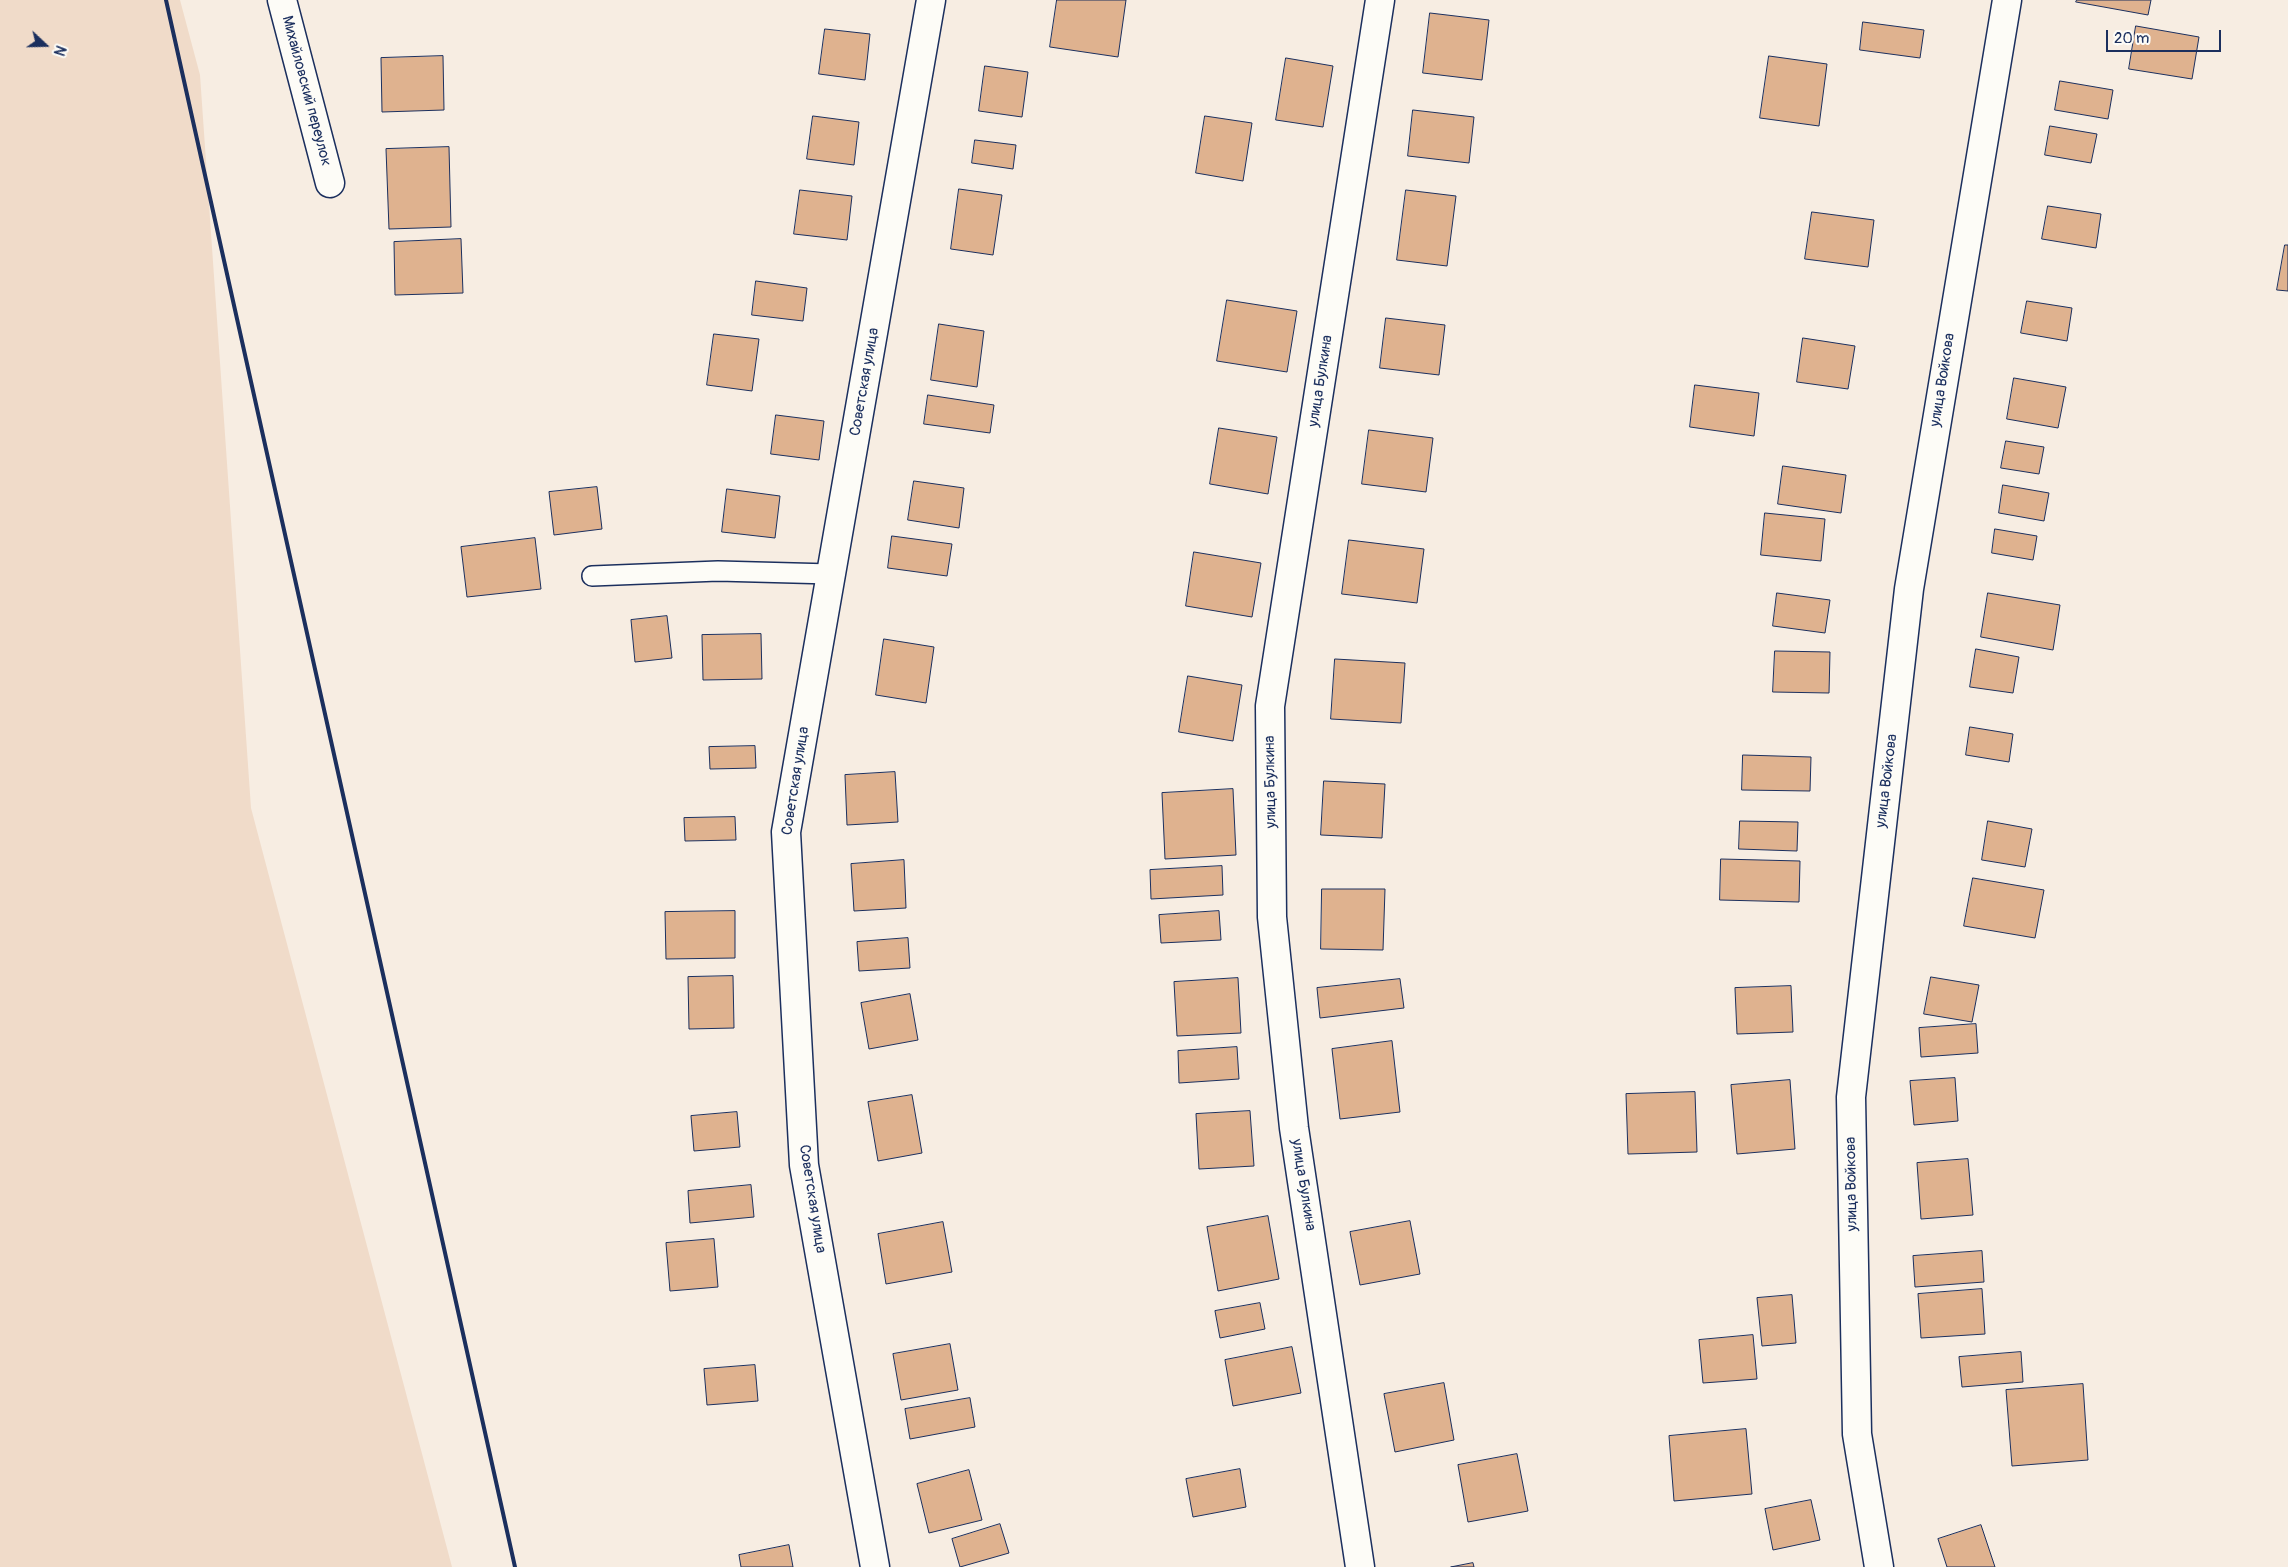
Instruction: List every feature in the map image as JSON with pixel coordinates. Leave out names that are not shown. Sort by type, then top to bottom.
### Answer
[{"type":"street","name":"Михайловский переулок","points":[[282,0],[330,183]]},
{"type":"street","name":"Советская улица","points":[[875,1567],[804,1165],[786,832],[931,0]]},
{"type":"street","name":"улица Булкина","points":[[1360,1567],[1293,1119],[1272,917],[1270,706],[1380,0]]},
{"type":"street","name":"улица Войкова","points":[[1879,1567],[1857,1434],[1851,1097],[1909,589],[2006,0]]},
{"type":"lane","points":[[592,576],[718,571],[831,574]]},
{"type":"shaded area","points":[[0,0],[180,0],[200,75],[251,808],[452,1567],[0,1567]]},
{"type":"building","points":[[1057,0],[1126,0],[1118,57],[1050,47]]},
{"type":"building","points":[[2077,0],[2151,0],[2148,15],[2076,2]]},
{"type":"building","points":[[1430,13],[1489,20],[1482,80],[1423,73]]},
{"type":"building","points":[[1863,22],[1924,30],[1920,58],[1860,50]]},
{"type":"building","points":[[2136,26],[2199,37],[2192,79],[2129,69]]},
{"type":"building","points":[[825,29],[870,34],[865,80],[819,74]]},
{"type":"building","points":[[443,56],[444,110],[382,112],[381,58]]},
{"type":"building","points":[[1769,56],[1827,64],[1819,126],[1760,118]]},
{"type":"building","points":[[1286,58],[1333,66],[1323,127],[1276,120]]},
{"type":"building","points":[[985,66],[1028,72],[1022,117],[979,111]]},
{"type":"building","points":[[2060,81],[2113,90],[2108,119],[2055,110]]},
{"type":"building","points":[[1413,110],[1474,117],[1469,163],[1408,156]]},
{"type":"building","points":[[813,116],[859,122],[854,165],[807,159]]},
{"type":"building","points":[[1205,116],[1252,123],[1243,181],[1196,173]]},
{"type":"building","points":[[2050,126],[2097,134],[2091,163],[2045,155]]},
{"type":"building","points":[[975,140],[1016,145],[1013,169],[972,163]]},
{"type":"building","points":[[449,147],[451,227],[389,229],[386,149]]},
{"type":"building","points":[[959,189],[1002,195],[993,255],[951,249]]},
{"type":"building","points":[[800,190],[852,196],[847,240],[794,234]]},
{"type":"building","points":[[1406,190],[1456,196],[1447,266],[1397,260]]},
{"type":"building","points":[[2048,206],[2101,214],[2096,248],[2042,239]]},
{"type":"building","points":[[1812,212],[1874,220],[1868,267],[1805,259]]},
{"type":"building","points":[[461,239],[463,293],[395,295],[394,242]]},
{"type":"building","points":[[2285,245],[2288,245],[2288,291],[2277,290]]},
{"type":"building","points":[[756,281],[807,288],[803,321],[752,315]]},
{"type":"building","points":[[1227,300],[1297,311],[1287,372],[1217,361]]},
{"type":"building","points":[[2027,301],[2072,308],[2067,341],[2021,333]]},
{"type":"building","points":[[1386,318],[1445,325],[1439,375],[1380,368]]},
{"type":"building","points":[[939,324],[984,331],[977,387],[931,380]]},
{"type":"building","points":[[714,334],[759,339],[752,391],[707,385]]},
{"type":"building","points":[[1803,338],[1855,346],[1848,389],[1797,382]]},
{"type":"building","points":[[2014,378],[2066,387],[2058,428],[2007,419]]},
{"type":"building","points":[[1695,385],[1759,393],[1754,436],[1690,427]]},
{"type":"building","points":[[928,395],[994,405],[990,433],[924,424]]},
{"type":"building","points":[[776,415],[824,421],[819,460],[771,454]]},
{"type":"building","points":[[1219,428],[1277,437],[1268,494],[1210,484]]},
{"type":"building","points":[[1369,430],[1433,438],[1426,492],[1362,484]]},
{"type":"building","points":[[2006,441],[2044,447],[2039,474],[2001,468]]},
{"type":"building","points":[[1783,466],[1846,475],[1841,513],[1778,504]]},
{"type":"building","points":[[914,481],[964,488],[959,528],[908,520]]},
{"type":"building","points":[[2003,485],[2049,493],[2044,521],[1999,513]]},
{"type":"building","points":[[597,487],[602,529],[554,535],[549,492]]},
{"type":"building","points":[[727,489],[780,496],[775,538],[722,532]]},
{"type":"building","points":[[1765,513],[1825,519],[1821,561],[1761,555]]},
{"type":"building","points":[[1995,529],[2037,536],[2033,560],[1992,553]]},
{"type":"building","points":[[892,536],[952,544],[947,576],[888,568]]},
{"type":"building","points":[[535,538],[541,589],[467,597],[461,547]]},
{"type":"building","points":[[1349,540],[1424,549],[1417,603],[1342,594]]},
{"type":"building","points":[[1194,552],[1261,563],[1252,617],[1186,606]]},
{"type":"building","points":[[1777,593],[1830,600],[1825,633],[1773,626]]},
{"type":"building","points":[[1988,593],[2060,605],[2053,650],[1981,637]]},
{"type":"building","points":[[667,616],[672,658],[635,662],[631,620]]},
{"type":"building","points":[[761,634],[762,679],[703,680],[702,635]]},
{"type":"building","points":[[884,639],[934,647],[926,703],[876,695]]},
{"type":"building","points":[[1976,649],[2019,657],[2013,693],[1970,687]]},
{"type":"building","points":[[1775,651],[1830,652],[1829,693],[1773,692]]},
{"type":"building","points":[[1335,659],[1405,663],[1401,723],[1331,719]]},
{"type":"building","points":[[1188,676],[1242,685],[1233,741],[1179,732]]},
{"type":"building","points":[[1970,727],[2013,734],[2009,762],[1966,755]]},
{"type":"building","points":[[755,746],[756,768],[710,769],[709,747]]},
{"type":"building","points":[[1743,755],[1811,757],[1810,791],[1742,790]]},
{"type":"building","points":[[895,772],[898,822],[847,825],[845,775]]},
{"type":"building","points":[[1324,781],[1385,784],[1382,838],[1321,835]]},
{"type":"building","points":[[1233,789],[1236,855],[1165,859],[1162,793]]},
{"type":"building","points":[[735,817],[736,840],[685,841],[684,818]]},
{"type":"building","points":[[1740,821],[1798,822],[1797,851],[1739,849]]},
{"type":"building","points":[[1988,821],[2032,829],[2025,867],[1982,860]]},
{"type":"building","points":[[1721,859],[1800,861],[1799,902],[1720,900]]},
{"type":"building","points":[[904,860],[906,908],[854,911],[851,864]]},
{"type":"building","points":[[1222,866],[1223,895],[1151,899],[1150,870]]},
{"type":"building","points":[[1973,878],[2044,890],[2035,938],[1964,926]]},
{"type":"building","points":[[1322,889],[1385,889],[1383,950],[1321,949]]},
{"type":"building","points":[[735,911],[735,958],[666,959],[665,912]]},
{"type":"building","points":[[1219,911],[1221,940],[1161,943],[1159,915]]},
{"type":"building","points":[[908,938],[910,968],[859,971],[857,942]]},
{"type":"building","points":[[733,976],[734,1028],[689,1029],[688,977]]},
{"type":"building","points":[[1931,977],[1979,985],[1972,1022],[1924,1014]]},
{"type":"building","points":[[1238,978],[1241,1033],[1177,1036],[1174,982]]},
{"type":"building","points":[[1400,979],[1404,1008],[1320,1018],[1317,988]]},
{"type":"building","points":[[1791,986],[1793,1032],[1737,1034],[1735,988]]},
{"type":"building","points":[[910,994],[918,1040],[869,1049],[861,1003]]},
{"type":"building","points":[[1976,1024],[1978,1053],[1921,1057],[1919,1028]]},
{"type":"building","points":[[1392,1041],[1400,1112],[1340,1119],[1332,1049]]},
{"type":"building","points":[[1237,1047],[1239,1079],[1179,1083],[1178,1051]]},
{"type":"building","points":[[1955,1078],[1958,1121],[1914,1125],[1910,1081]]},
{"type":"building","points":[[1790,1080],[1795,1149],[1737,1154],[1731,1085]]},
{"type":"building","points":[[1695,1092],[1697,1152],[1628,1154],[1626,1094]]},
{"type":"building","points":[[912,1095],[922,1153],[878,1161],[868,1102]]},
{"type":"building","points":[[1250,1111],[1254,1166],[1199,1169],[1196,1114]]},
{"type":"building","points":[[737,1112],[740,1147],[694,1151],[691,1116]]},
{"type":"building","points":[[1968,1159],[1973,1215],[1921,1219],[1917,1163]]},
{"type":"building","points":[[751,1185],[754,1217],[690,1223],[688,1191]]},
{"type":"building","points":[[1268,1216],[1279,1279],[1218,1291],[1207,1227]]},
{"type":"building","points":[[1410,1221],[1420,1274],[1360,1285],[1350,1232]]},
{"type":"building","points":[[943,1222],[952,1272],[886,1284],[878,1234]]},
{"type":"building","points":[[714,1239],[718,1287],[670,1291],[666,1243]]},
{"type":"building","points":[[1982,1251],[1984,1282],[1915,1287],[1913,1256]]},
{"type":"building","points":[[1982,1289],[1985,1334],[1921,1338],[1918,1294]]},
{"type":"building","points":[[1792,1295],[1796,1343],[1762,1346],[1757,1298]]},
{"type":"building","points":[[1260,1303],[1265,1329],[1220,1338],[1215,1311]]},
{"type":"building","points":[[1753,1335],[1757,1379],[1703,1383],[1699,1340]]},
{"type":"building","points":[[950,1344],[958,1390],[901,1400],[893,1354]]},
{"type":"building","points":[[1292,1347],[1301,1393],[1233,1406],[1225,1360]]},
{"type":"building","points":[[2021,1352],[2023,1382],[1962,1387],[1959,1357]]},
{"type":"building","points":[[755,1365],[758,1401],[707,1405],[704,1369]]},
{"type":"building","points":[[1444,1383],[1454,1440],[1395,1452],[1384,1394]]},
{"type":"building","points":[[2083,1384],[2088,1460],[2012,1466],[2006,1390]]},
{"type":"building","points":[[970,1398],[975,1427],[910,1439],[905,1409]]},
{"type":"building","points":[[1746,1429],[1752,1494],[1674,1501],[1669,1436]]},
{"type":"building","points":[[1517,1454],[1528,1511],[1468,1522],[1458,1465]]},
{"type":"building","points":[[1240,1469],[1246,1507],[1193,1517],[1186,1479]]},
{"type":"building","points":[[969,1470],[982,1520],[929,1533],[917,1484]]},
{"type":"building","points":[[1811,1500],[1820,1540],[1773,1550],[1765,1509]]},
{"type":"building","points":[[1000,1524],[1009,1553],[960,1567],[952,1539]]},
{"type":"building","points":[[1981,1525],[1995,1567],[1947,1567],[1938,1539]]},
{"type":"building","points":[[789,1545],[793,1567],[741,1567],[739,1555]]},
{"type":"building","points":[[1473,1563],[1474,1567],[1451,1567]]},
{"type":"railway","points":[[166,0],[515,1567]]}]
